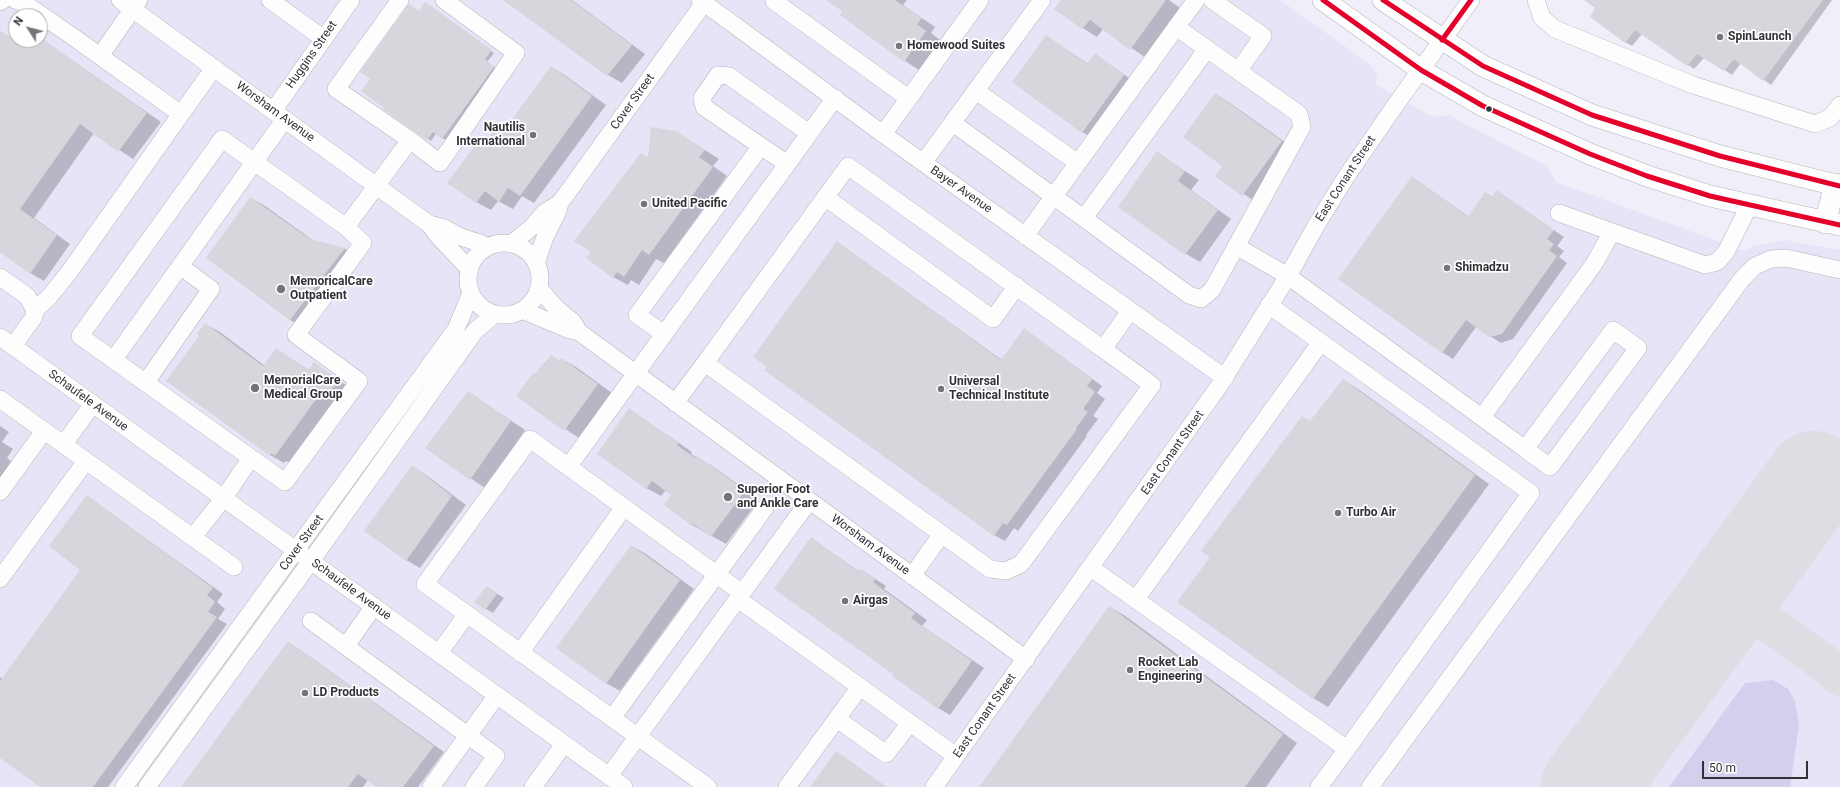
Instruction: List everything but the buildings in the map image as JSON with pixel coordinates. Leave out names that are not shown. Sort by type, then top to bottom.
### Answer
[{"type":"main road","points":[[1323,0],[1421,70],[1483,106],[1590,154],[1647,176],[1703,194],[1833,224],[1838,181],[1720,156],[1606,120],[1483,66],[1383,0]]},
{"type":"street","points":[[16,0],[24,3],[181,114]]},
{"type":"street","points":[[270,0],[324,39]]},
{"type":"street","name":"Huggins Street","points":[[114,359],[254,162],[279,115],[324,39],[351,0]]},
{"type":"street","points":[[400,0],[336,89],[410,140],[440,163],[516,53],[444,0]]},
{"type":"street","points":[[775,0],[774,1],[908,98]]},
{"type":"street","points":[[883,134],[980,0]]},
{"type":"street","points":[[923,163],[1042,0]]},
{"type":"street","points":[[1025,236],[1196,0]]},
{"type":"street","points":[[1212,0],[1263,36],[1238,71]]},
{"type":"street","name":"East Conant Street","points":[[934,787],[1091,568],[1224,378],[1288,276],[1317,224],[1346,177],[1471,0]]},
{"type":"street","points":[[1536,0],[1542,18],[1555,29],[1693,85],[1815,124],[1830,118],[1840,105]]},
{"type":"street","name":"Bayer Avenue","points":[[703,1],[923,163],[1224,378]]},
{"type":"street","name":"Cover Street","points":[[536,262],[560,203],[703,1]]},
{"type":"street","points":[[100,56],[130,3]]},
{"type":"street","name":"Worsham Avenue","points":[[130,3],[214,68],[429,224],[438,236],[470,270]]},
{"type":"street","points":[[953,123],[1189,295],[1201,299],[1212,290],[1302,127],[1299,114],[1176,27]]},
{"type":"street","points":[[1084,218],[1207,49]]},
{"type":"street","points":[[35,310],[50,296],[70,271],[214,68]]},
{"type":"street","points":[[787,164],[704,107],[702,98],[718,75],[729,76],[809,134]]},
{"type":"street","points":[[976,91],[1078,163]]},
{"type":"street","points":[[568,467],[835,98]]},
{"type":"street","points":[[222,139],[254,162],[346,227],[363,243],[296,335],[359,381],[285,482],[80,336],[222,139]]},
{"type":"street","points":[[346,227],[410,140]]},
{"type":"street","points":[[664,334],[637,314],[761,146]]},
{"type":"street","points":[[675,403],[704,363],[825,198],[848,166],[1017,286],[1152,385],[1021,564],[1006,571],[990,569],[704,363]]},
{"type":"street","points":[[825,198],[993,319],[1017,286]]},
{"type":"street","name":"Cover Street","points":[[511,244],[532,227],[544,213],[560,203]]},
{"type":"street","points":[[1559,213],[1705,266],[1717,262],[1726,252],[1750,204]]},
{"type":"street","name":"Worsham Avenue","points":[[429,224],[444,228],[488,247]]},
{"type":"street","points":[[1482,417],[1594,264],[1612,232]]},
{"type":"street","points":[[495,244],[511,244],[521,247],[530,254],[536,262],[540,279],[539,288],[535,297],[522,310],[504,315],[495,314],[485,309],[477,302],[471,293],[469,277],[470,270],[480,253],[488,247],[495,244]]},
{"type":"street","points":[[1236,246],[1288,276],[1550,468],[1638,348],[1613,330],[1525,449]]},
{"type":"street","points":[[1370,787],[1742,280],[1755,266],[1770,259],[1786,258],[1840,270]]},
{"type":"street","points":[[146,382],[211,289],[180,266]]},
{"type":"street","points":[[0,278],[27,296],[35,310],[34,317],[6,341]]},
{"type":"street","name":"Worsham Avenue","points":[[539,288],[556,308],[573,322],[579,332],[1026,659]]},
{"type":"street","name":"Cover Street","points":[[124,787],[456,329],[471,293]]},
{"type":"street","points":[[1269,305],[1531,493],[1319,787]]},
{"type":"street","name":"Worsham Avenue","points":[[522,310],[567,329],[579,332]]},
{"type":"street","points":[[1103,349],[1130,311]]},
{"type":"street","name":"Cover Street","points":[[147,787],[475,331],[495,314]]},
{"type":"street","name":"Schaufele Avenue","points":[[6,341],[624,787]]},
{"type":"street","points":[[1136,599],[1321,342]]},
{"type":"street","points":[[0,399],[234,567]]},
{"type":"street","points":[[63,445],[93,404]]},
{"type":"street","points":[[0,492],[44,431]]},
{"type":"street","points":[[708,787],[425,584],[530,439],[716,574],[740,596],[860,687],[956,756]]},
{"type":"street","points":[[192,537],[223,498],[251,458]]},
{"type":"street","points":[[0,579],[86,461]]},
{"type":"street","points":[[609,776],[809,501]]},
{"type":"street","points":[[520,652],[624,507]]},
{"type":"street","points":[[612,718],[765,508]]},
{"type":"street","points":[[912,576],[942,535]]},
{"type":"street","points":[[1091,568],[1347,749]]},
{"type":"street","points":[[346,646],[374,606]]},
{"type":"street","points":[[439,654],[466,614]]},
{"type":"street","points":[[311,621],[496,756],[474,787]]},
{"type":"street","points":[[787,787],[860,687]]},
{"type":"street","points":[[431,787],[497,695]]},
{"type":"street","points":[[836,719],[886,754],[910,723]]},
{"type":"street","points":[[533,787],[564,744]]},
{"type":"shaded area","points":[[0,0],[1280,0],[1371,65],[1377,74],[1376,85],[1433,117],[1448,115],[1547,166],[1556,182],[1745,251],[1753,246],[1785,240],[1840,250],[1840,787],[0,787]]},
{"type":"shaded area","points":[[1773,680],[1788,689],[1795,701],[1799,726],[1790,787],[1669,787],[1745,683]]},
{"type":"taxiway","points":[[1729,595],[1824,663],[1840,677]]},
{"type":"runway","points":[[1589,787],[1814,479]]},
{"type":"transit line","points":[[1323,0],[1421,70],[1483,106],[1590,154],[1647,176],[1710,196],[1840,225]]},
{"type":"transit line","points":[[1383,0],[1483,66],[1592,115],[1720,156],[1840,186]]},
{"type":"transit line","points":[[1442,40],[1471,0]]},
{"type":"place","name":"SpinLaunch","points":[[1720,37]]},
{"type":"place","name":"Homewood Suites","points":[[899,46]]},
{"type":"place","name":"Nautilis International","points":[[533,135]]},
{"type":"place","name":"United Pacific","points":[[644,204]]},
{"type":"place","name":"Shimadzu","points":[[1447,268]]},
{"type":"place","name":"MemoricalCare Outpatient","points":[[281,289]]},
{"type":"place","name":"MemorialCare Medical Group","points":[[255,388]]},
{"type":"place","name":"Universal Technical Institute","points":[[941,389]]},
{"type":"place","name":"Superior Foot and Ankle Care","points":[[728,497]]},
{"type":"place","name":"Turbo Air","points":[[1338,513]]},
{"type":"place","name":"Airgas","points":[[845,601]]},
{"type":"place","name":"Rocket Lab Engineering","points":[[1130,670]]},
{"type":"place","name":"LD Products","points":[[305,693]]}]
